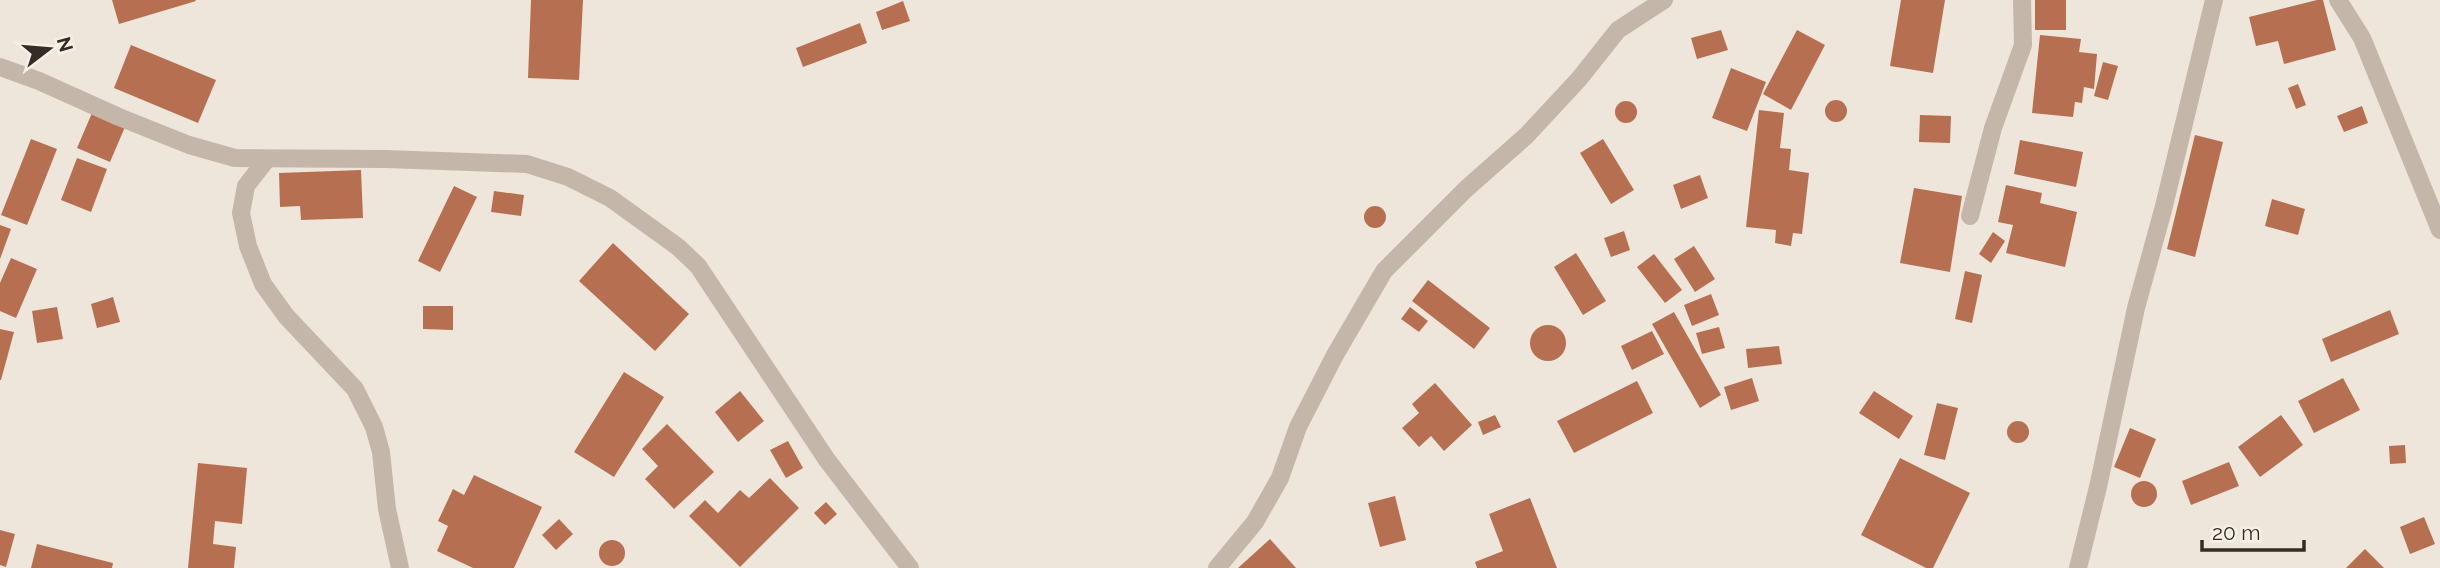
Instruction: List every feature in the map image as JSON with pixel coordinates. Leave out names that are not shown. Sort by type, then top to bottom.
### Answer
[{"type":"street","points":[[1217,568],[1262,511],[1280,478],[1298,427],[1335,355],[1384,271],[1466,189],[1527,135],[1579,79],[1618,30],[1664,0]]},
{"type":"street","points":[[1970,216],[1993,128],[2023,45],[2022,0]]},
{"type":"street","points":[[2078,568],[2098,488],[2136,308],[2163,210],[2214,0]]},
{"type":"street","points":[[2338,0],[2362,38],[2440,230]]},
{"type":"street","points":[[0,67],[189,145],[235,158],[386,159],[527,164],[568,177],[610,198],[678,247],[698,266],[827,460],[910,568]]},
{"type":"street","points":[[267,159],[246,186],[241,213],[248,246],[263,284],[286,316],[355,389],[374,427],[381,452],[387,509],[400,568]]},
{"type":"building","points":[[112,0],[195,0],[196,1],[119,24]]},
{"type":"building","points":[[531,0],[583,0],[579,80],[528,78]]},
{"type":"building","points":[[1901,0],[1945,0],[1933,73],[1890,66]]},
{"type":"building","points":[[2035,0],[2066,0],[2066,30],[2035,30]]},
{"type":"building","points":[[2323,0],[2336,50],[2284,64],[2278,41],[2256,46],[2249,17]]},
{"type":"building","points":[[903,1],[910,21],[882,30],[876,12]]},
{"type":"building","points":[[860,23],[867,43],[803,67],[796,48]]},
{"type":"building","points":[[1721,30],[1728,50],[1697,59],[1691,38]]},
{"type":"building","points":[[1797,30],[1825,45],[1791,110],[1763,94]]},
{"type":"building","points":[[2040,35],[2081,39],[2079,52],[2097,54],[2094,89],[2084,87],[2082,103],[2075,102],[2073,117],[2032,113]]},
{"type":"building","points":[[131,45],[216,80],[198,123],[114,88]]},
{"type":"building","points":[[2103,62],[2118,66],[2108,100],[2094,96]]},
{"type":"building","points":[[1731,68],[1766,82],[1747,131],[1712,118]]},
{"type":"building","points":[[2298,84],[2306,105],[2296,109],[2288,88]]},
{"type":"building","points":[[1836,100],[1844,103],[1847,111],[1844,119],[1836,122],[1828,119],[1825,111],[1828,103]]},
{"type":"building","points":[[1626,101],[1634,104],[1637,112],[1634,120],[1626,123],[1618,120],[1615,112],[1618,104]]},
{"type":"building","points":[[2362,106],[2368,123],[2344,132],[2337,116]]},
{"type":"building","points":[[1759,110],[1784,113],[1780,148],[1791,149],[1789,170],[1809,173],[1802,234],[1793,233],[1791,246],[1775,243],[1776,230],[1746,227]]},
{"type":"building","points":[[92,113],[125,127],[110,162],[77,148]]},
{"type":"building","points":[[1920,115],[1951,116],[1950,143],[1919,142]]},
{"type":"building","points":[[2195,135],[2223,142],[2195,257],[2167,249]]},
{"type":"building","points":[[31,139],[57,149],[27,225],[1,215]]},
{"type":"building","points":[[1603,139],[1634,190],[1611,204],[1580,153]]},
{"type":"building","points":[[2020,140],[2083,152],[2076,187],[2014,174]]},
{"type":"building","points":[[77,158],[107,169],[91,212],[61,200]]},
{"type":"building","points":[[361,170],[363,218],[301,220],[300,206],[280,207],[279,173]]},
{"type":"building","points":[[1700,175],[1708,198],[1681,209],[1673,185]]},
{"type":"building","points":[[2006,185],[2042,193],[2040,203],[2077,212],[2065,267],[2006,253],[2013,225],[1998,222]]},
{"type":"building","points":[[454,186],[477,197],[440,272],[418,261]]},
{"type":"building","points":[[1914,188],[1962,196],[1950,272],[1900,263]]},
{"type":"building","points":[[494,191],[524,195],[521,216],[491,212]]},
{"type":"building","points":[[2272,199],[2305,209],[2298,235],[2265,226]]},
{"type":"building","points":[[1375,206],[1383,209],[1386,217],[1383,225],[1375,228],[1367,225],[1364,217],[1367,209]]},
{"type":"building","points":[[0,225],[11,229],[0,259]]},
{"type":"building","points":[[1624,231],[1630,250],[1611,257],[1604,238]]},
{"type":"building","points":[[1993,232],[2005,241],[1991,263],[1979,254]]},
{"type":"building","points":[[613,243],[689,314],[655,351],[579,281]]},
{"type":"building","points":[[1694,246],[1715,279],[1695,292],[1674,259]]},
{"type":"building","points":[[1576,253],[1606,301],[1583,315],[1554,267]]},
{"type":"building","points":[[1654,254],[1682,290],[1665,303],[1637,267]]},
{"type":"building","points":[[11,258],[37,269],[16,318],[0,311],[0,283]]},
{"type":"building","points":[[1965,271],[1982,275],[1972,323],[1955,319]]},
{"type":"building","points":[[1428,280],[1490,328],[1474,349],[1412,301]]},
{"type":"building","points":[[1711,294],[1719,315],[1692,326],[1684,305]]},
{"type":"building","points":[[113,297],[120,322],[97,328],[91,304]]},
{"type":"building","points":[[423,306],[453,306],[453,330],[423,329]]},
{"type":"building","points":[[57,307],[63,339],[37,343],[32,311]]},
{"type":"building","points":[[1410,307],[1428,321],[1419,332],[1401,319]]},
{"type":"building","points":[[2390,310],[2399,334],[2331,362],[2322,339]]},
{"type":"building","points":[[1674,312],[1721,395],[1700,408],[1652,324]]},
{"type":"building","points":[[1548,325],[1561,330],[1566,343],[1561,356],[1548,361],[1535,356],[1530,343],[1535,330]]},
{"type":"building","points":[[1719,327],[1725,348],[1702,354],[1696,333]]},
{"type":"building","points":[[0,329],[14,332],[1,380],[0,380]]},
{"type":"building","points":[[1652,331],[1664,354],[1632,370],[1621,346]]},
{"type":"building","points":[[1779,346],[1782,364],[1748,368],[1746,349]]},
{"type":"building","points":[[624,372],[664,397],[614,477],[574,452]]},
{"type":"building","points":[[1752,378],[1759,401],[1731,410],[1724,387]]},
{"type":"building","points":[[2343,378],[2360,410],[2314,433],[2298,401]]},
{"type":"building","points":[[1637,381],[1653,413],[1574,453],[1557,421]]},
{"type":"building","points":[[1435,383],[1472,425],[1444,451],[1431,436],[1419,447],[1402,428],[1419,413],[1412,404]]},
{"type":"building","points":[[740,391],[764,421],[738,442],[715,412]]},
{"type":"building","points":[[1874,391],[1913,416],[1899,439],[1859,413]]},
{"type":"building","points":[[1937,403],[1958,408],[1945,460],[1924,455]]},
{"type":"building","points":[[1495,415],[1501,427],[1483,435],[1478,422]]},
{"type":"building","points":[[2281,415],[2303,445],[2260,477],[2238,447]]},
{"type":"building","points":[[2018,421],[2026,424],[2029,432],[2026,440],[2018,443],[2010,440],[2007,432],[2010,424]]},
{"type":"building","points":[[667,424],[714,472],[674,509],[645,479],[658,466],[642,449]]},
{"type":"building","points":[[2130,428],[2156,439],[2140,478],[2114,467]]},
{"type":"building","points":[[788,441],[803,468],[786,478],[770,450]]},
{"type":"building","points":[[2405,445],[2406,463],[2390,464],[2389,446]]},
{"type":"building","points":[[1900,458],[1970,493],[1933,568],[1926,568],[1861,535]]},
{"type":"building","points":[[2229,462],[2239,486],[2191,505],[2182,481]]},
{"type":"building","points":[[198,463],[247,468],[242,524],[215,521],[213,544],[236,547],[234,568],[188,568]]},
{"type":"building","points":[[474,475],[542,507],[514,568],[473,568],[437,551],[448,526],[438,521],[453,489],[464,495]]},
{"type":"building","points":[[770,478],[799,508],[740,567],[689,516],[705,500],[718,513],[740,490],[749,498]]},
{"type":"building","points":[[2144,481],[2153,485],[2157,494],[2153,503],[2144,507],[2135,503],[2131,494],[2135,485]]},
{"type":"building","points":[[1395,496],[1406,540],[1380,547],[1368,503]]},
{"type":"building","points":[[1530,498],[1557,568],[1477,568],[1475,562],[1503,551],[1489,514]]},
{"type":"building","points":[[826,502],[837,514],[825,525],[814,513]]},
{"type":"building","points":[[2424,517],[2435,544],[2410,554],[2400,527]]},
{"type":"building","points":[[559,519],[573,534],[556,550],[542,535]]},
{"type":"building","points":[[0,530],[15,534],[6,567],[0,565]]},
{"type":"building","points":[[1270,539],[1296,568],[1238,568]]},
{"type":"building","points":[[612,540],[621,544],[625,553],[621,562],[612,566],[603,562],[599,553],[603,544]]},
{"type":"building","points":[[37,544],[113,563],[112,568],[31,568]]},
{"type":"building","points":[[2365,549],[2384,568],[2346,568]]}]
